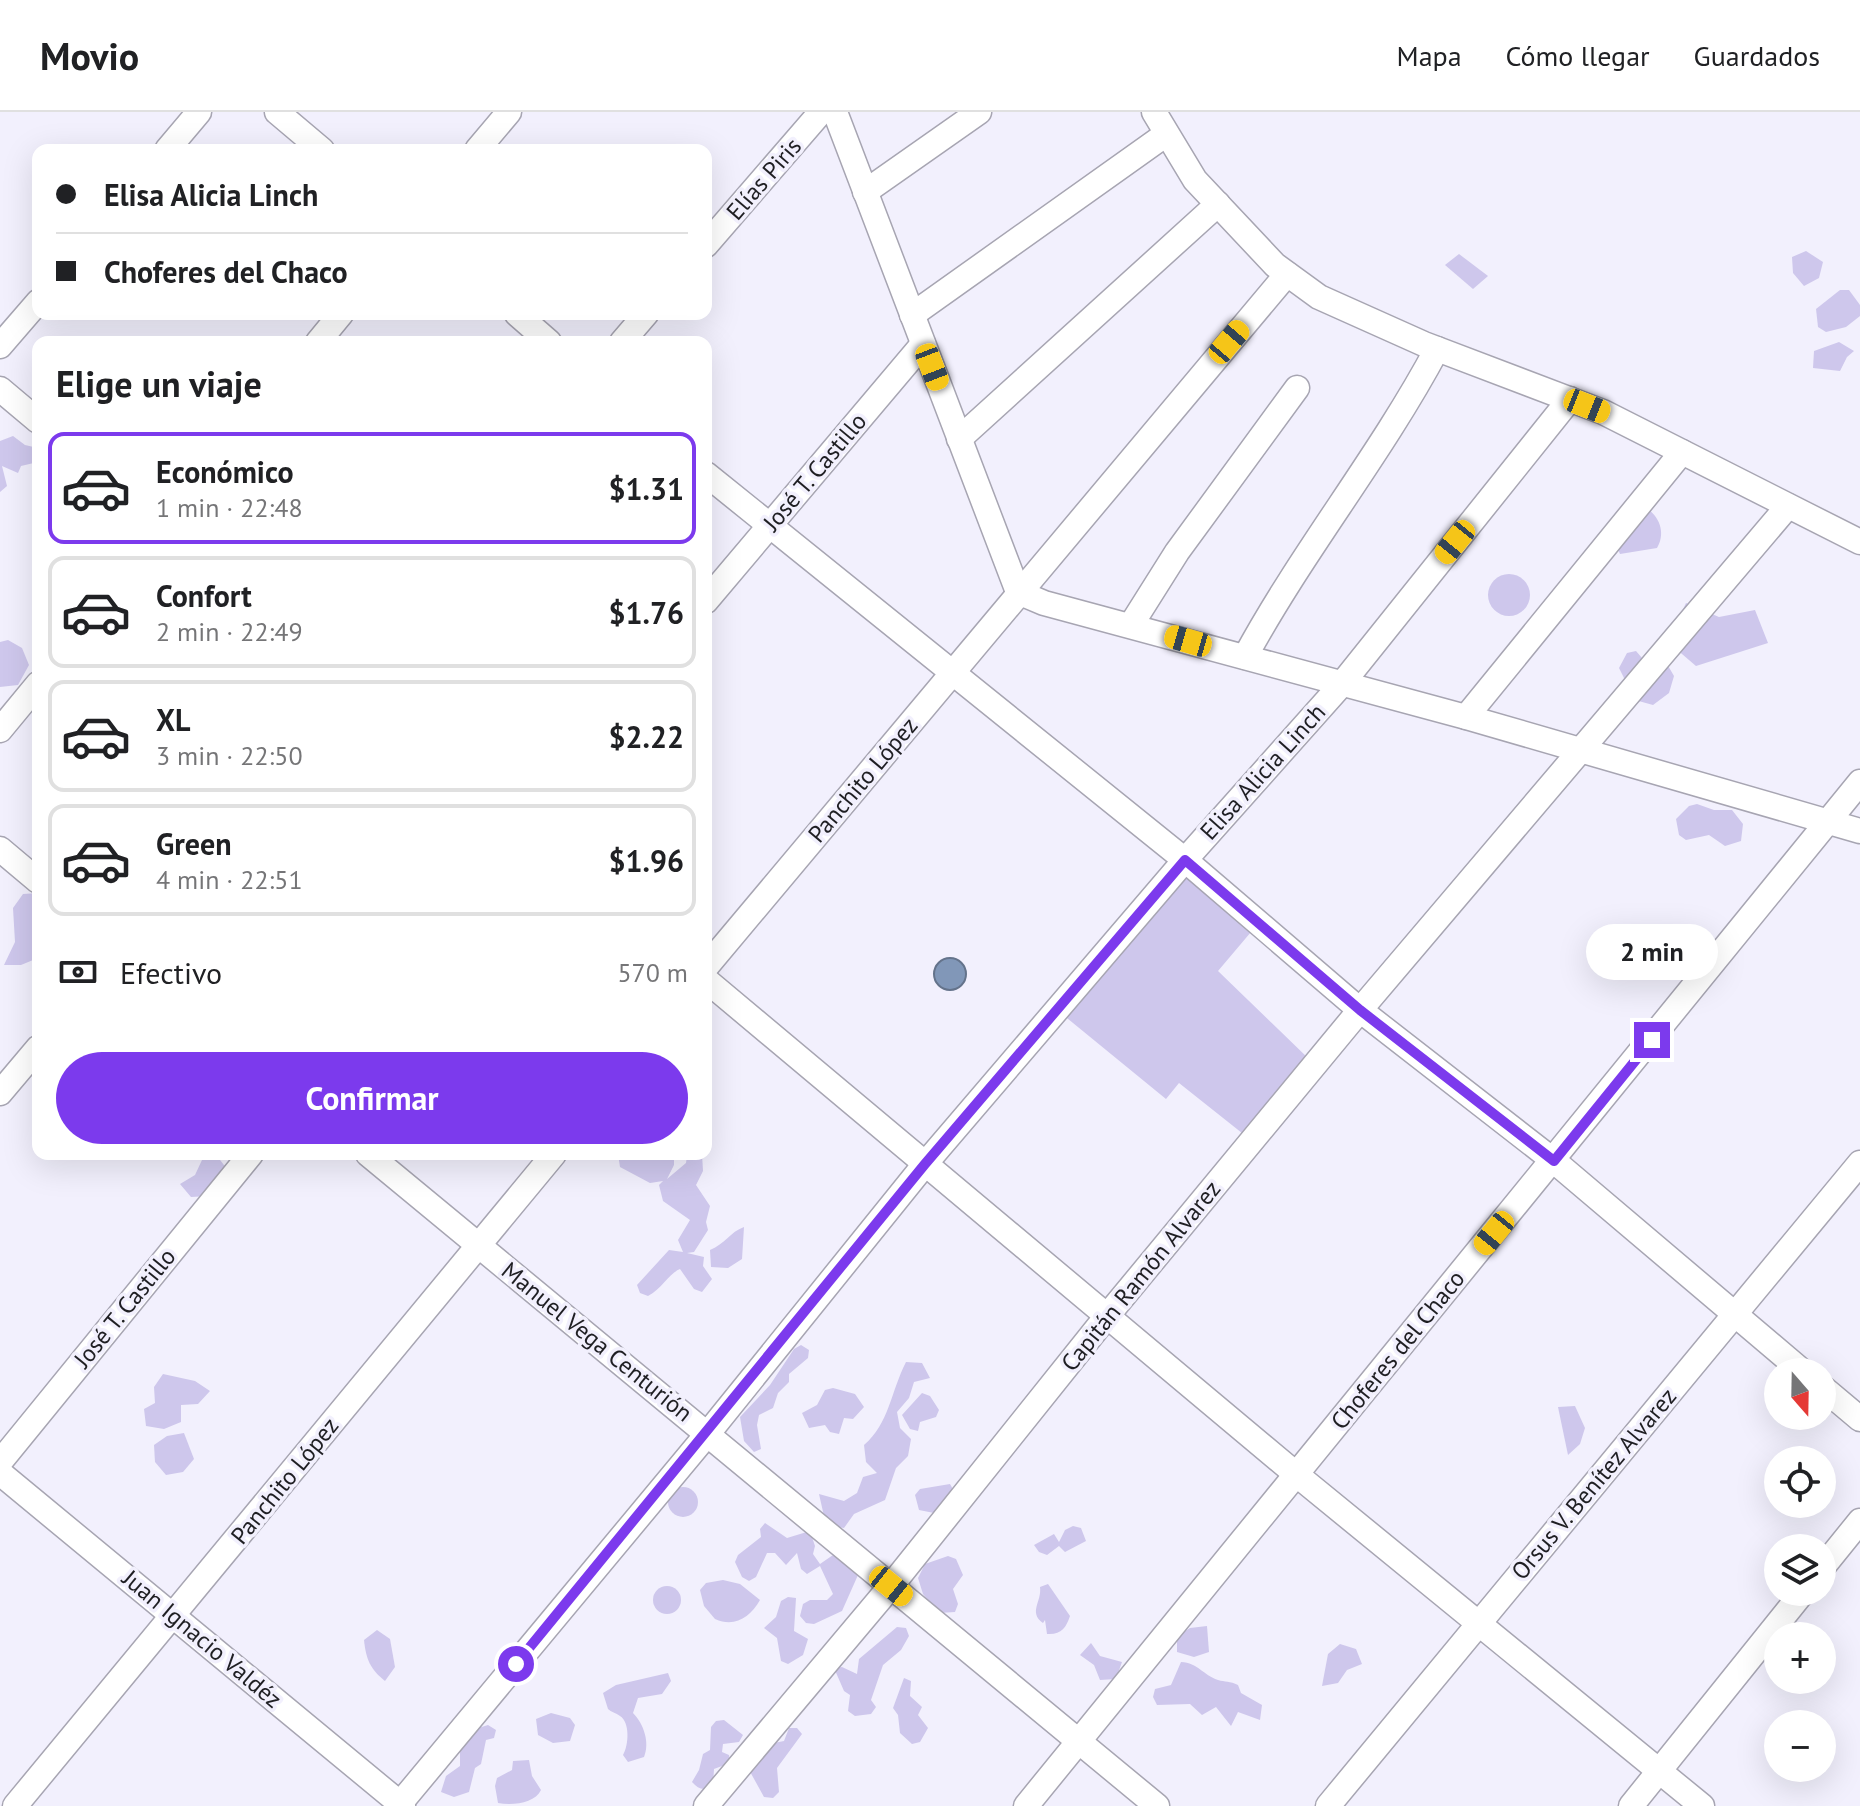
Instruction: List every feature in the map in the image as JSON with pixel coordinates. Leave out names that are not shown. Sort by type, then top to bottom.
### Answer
[{"type":"street","points":[[172,144],[199,112]]},
{"type":"street","points":[[277,112],[315,144]]},
{"type":"street","points":[[482,144],[509,112]]},
{"type":"street","name":"Elías Piris","points":[[712,238],[821,112]]},
{"type":"street","points":[[835,112],[1018,592],[1044,603],[1466,717],[1860,831]]},
{"type":"street","points":[[865,192],[979,112]]},
{"type":"street","points":[[1154,112],[1165,135],[1195,180],[1287,274],[1319,297],[1437,349],[1570,399],[1860,542]]},
{"type":"street","points":[[912,315],[1165,135]]},
{"type":"street","points":[[959,439],[1218,204]]},
{"type":"street","name":"Panchito López","points":[[712,960],[1287,274]]},
{"type":"street","points":[[0,346],[32,309]]},
{"type":"street","points":[[323,336],[336,320]]},
{"type":"street","points":[[524,320],[542,336]]},
{"type":"street","points":[[627,336],[641,320]]},
{"type":"street","name":"José T. Castillo","points":[[712,594],[923,344]]},
{"type":"street","points":[[1245,657],[1280,592],[1412,396],[1437,349]]},
{"type":"street","points":[[1131,625],[1177,552],[1297,388]]},
{"type":"street","points":[[0,389],[32,416]]},
{"type":"street","name":"Elisa Alicia Linch","points":[[400,1805],[709,1432],[925,1164],[1185,860],[1341,685],[1570,399]]},
{"type":"street","points":[[1466,717],[1682,452]]},
{"type":"street","points":[[712,479],[1185,860],[1360,1010],[1554,1161],[1786,1358]]},
{"type":"street","name":"Capitán Ramón Alvarez","points":[[706,1806],[891,1586],[1107,1316],[1360,1010],[1788,506]]},
{"type":"street","points":[[0,730],[32,691]]},
{"type":"street","name":"Choferes del Chaco","points":[[1026,1806],[1860,782]]},
{"type":"street","points":[[0,849],[32,876]]},
{"type":"street","points":[[712,985],[1297,1475],[1702,1806]]},
{"type":"street","points":[[0,1093],[32,1055]]},
{"type":"street","name":"José T. Castillo","points":[[0,1462],[246,1160]]},
{"type":"street","name":"Manuel Vega Centurión","points":[[375,1160],[709,1432],[1157,1806]]},
{"type":"street","name":"Panchito López","points":[[15,1806],[549,1160]]},
{"type":"street","name":"Orsus V. Benítez Alvarez","points":[[1328,1806],[1860,1163]]},
{"type":"street","points":[[1836,1399],[1860,1419]]},
{"type":"street","name":"Juan Ignacio Valdéz","points":[[0,1473],[175,1615],[400,1805]]},
{"type":"street","points":[[1836,1551],[1860,1521]]},
{"type":"street","points":[[1631,1806],[1792,1606]]},
{"type":"shaded area","points":[[1806,251],[1823,262],[1819,278],[1804,286],[1793,273],[1792,257]]},
{"type":"shaded area","points":[[1459,254],[1488,276],[1473,289],[1445,265]]},
{"type":"shaded area","points":[[1840,290],[1849,290],[1860,305],[1860,316],[1846,327],[1826,332],[1818,327],[1816,309]]},
{"type":"shaded area","points":[[1839,342],[1854,351],[1840,371],[1813,368],[1814,351]]},
{"type":"shaded area","points":[[13,436],[32,447],[32,463],[21,466],[18,473],[2,466],[7,486],[0,492],[0,441]]},
{"type":"shaded area","points":[[1649,510],[1660,528],[1661,538],[1657,548],[1620,554],[1608,528],[1610,520],[1628,521]]},
{"type":"shaded area","points":[[1509,574],[1524,580],[1530,595],[1524,610],[1509,616],[1494,610],[1488,595],[1494,580]]},
{"type":"shaded area","points":[[1686,603],[1719,617],[1755,610],[1768,643],[1696,666],[1668,642]]},
{"type":"shaded area","points":[[8,640],[22,648],[29,665],[18,685],[0,687],[0,642]]},
{"type":"shaded area","points":[[1636,651],[1642,658],[1667,664],[1674,676],[1669,693],[1653,705],[1635,700],[1619,668],[1627,653]]},
{"type":"shaded area","points":[[1697,804],[1714,810],[1732,810],[1743,824],[1741,841],[1725,846],[1709,835],[1686,840],[1679,835],[1676,819],[1689,806]]},
{"type":"shaded area","points":[[1185,873],[1251,932],[1218,971],[1310,1060],[1247,1137],[1179,1083],[1166,1099],[1062,1014]]},
{"type":"shaded area","points":[[32,893],[32,960],[21,965],[4,965],[15,942],[13,908],[23,894]]},
{"type":"shaded area","points":[[202,1160],[220,1160],[227,1169],[209,1196],[191,1197],[180,1184],[195,1175]]},
{"type":"shaded area","points":[[619,1160],[674,1160],[667,1179],[686,1160],[702,1160],[703,1171],[696,1185],[710,1206],[706,1222],[708,1230],[694,1252],[687,1253],[704,1257],[703,1266],[712,1279],[702,1292],[694,1289],[680,1269],[648,1296],[640,1293],[637,1285],[669,1250],[683,1252],[678,1240],[690,1220],[663,1201],[659,1185],[663,1181],[650,1183],[620,1167]]},
{"type":"shaded area","points":[[744,1227],[742,1259],[728,1268],[711,1267],[710,1250]]},
{"type":"shaded area","points":[[801,1345],[809,1350],[808,1358],[789,1374],[789,1382],[778,1393],[773,1408],[759,1415],[757,1425],[761,1449],[754,1452],[744,1441],[740,1417],[770,1385],[794,1349]]},
{"type":"shaded area","points":[[906,1362],[922,1363],[930,1378],[914,1382],[909,1398],[897,1412],[900,1428],[911,1439],[908,1456],[896,1468],[885,1500],[854,1514],[844,1528],[826,1525],[819,1494],[844,1501],[857,1493],[863,1477],[877,1473],[866,1462],[864,1445],[879,1427]]},
{"type":"shaded area","points":[[163,1374],[195,1381],[210,1391],[198,1404],[181,1405],[181,1422],[164,1429],[146,1426],[144,1409],[155,1403],[154,1387]]},
{"type":"shaded area","points":[[833,1388],[855,1394],[864,1407],[853,1419],[844,1418],[839,1434],[830,1432],[825,1425],[809,1428],[802,1413],[817,1405],[825,1390]]},
{"type":"shaded area","points":[[922,1393],[930,1396],[939,1410],[936,1417],[920,1422],[918,1431],[910,1429],[902,1415]]},
{"type":"shaded area","points":[[1575,1406],[1585,1428],[1580,1444],[1568,1455],[1558,1407]]},
{"type":"shaded area","points":[[184,1433],[194,1459],[183,1472],[166,1475],[155,1462],[154,1445],[167,1436]]},
{"type":"shaded area","points":[[950,1484],[954,1491],[934,1513],[919,1510],[915,1495],[920,1489]]},
{"type":"shaded area","points":[[683,1487],[694,1491],[698,1502],[694,1513],[683,1517],[672,1513],[668,1502],[672,1491]]},
{"type":"shaded area","points":[[765,1523],[787,1538],[810,1531],[815,1546],[813,1554],[820,1564],[833,1555],[858,1575],[842,1611],[814,1624],[806,1623],[800,1616],[803,1604],[810,1600],[827,1600],[833,1594],[820,1566],[807,1574],[801,1569],[797,1553],[786,1565],[775,1553],[767,1553],[756,1577],[749,1581],[742,1577],[735,1562],[738,1555],[761,1537],[760,1529]]},
{"type":"shaded area","points":[[1073,1526],[1081,1528],[1086,1541],[1065,1552],[1059,1546],[1047,1555],[1039,1552],[1034,1545],[1054,1534],[1059,1542],[1065,1530]]},
{"type":"shaded area","points":[[948,1556],[956,1559],[963,1575],[953,1589],[958,1604],[955,1612],[939,1613],[923,1594],[918,1578],[925,1564]]},
{"type":"shaded area","points":[[723,1580],[740,1584],[760,1600],[741,1619],[729,1622],[715,1619],[704,1606],[700,1590],[706,1583]]},
{"type":"shaded area","points":[[1048,1584],[1070,1616],[1062,1630],[1052,1634],[1047,1634],[1045,1620],[1043,1623],[1036,1615],[1040,1587]]},
{"type":"shaded area","points":[[667,1586],[677,1590],[681,1600],[677,1610],[667,1614],[657,1610],[653,1600],[657,1590]]},
{"type":"shaded area","points":[[788,1597],[796,1598],[794,1631],[808,1639],[803,1655],[788,1664],[781,1661],[777,1638],[764,1628],[776,1617],[781,1601]]},
{"type":"shaded area","points":[[1207,1626],[1209,1652],[1194,1657],[1177,1652],[1177,1636],[1190,1628]]},
{"type":"shaded area","points":[[897,1627],[906,1628],[909,1636],[901,1650],[883,1665],[871,1700],[876,1707],[871,1714],[855,1716],[848,1711],[850,1695],[844,1691],[834,1668],[842,1667],[857,1674],[859,1659]]},
{"type":"shaded area","points":[[377,1630],[390,1639],[395,1667],[385,1681],[372,1668],[365,1647],[364,1640]]},
{"type":"shaded area","points":[[1091,1643],[1100,1656],[1122,1662],[1116,1679],[1100,1680],[1094,1665],[1080,1655]]},
{"type":"shaded area","points":[[1340,1644],[1356,1649],[1362,1664],[1347,1670],[1338,1683],[1322,1686],[1328,1654]]},
{"type":"shaded area","points":[[1181,1662],[1218,1680],[1238,1685],[1241,1693],[1262,1705],[1260,1720],[1238,1712],[1231,1726],[1216,1707],[1202,1715],[1190,1704],[1157,1705],[1153,1697],[1155,1689],[1171,1685]]},
{"type":"shaded area","points":[[668,1673],[671,1681],[662,1694],[638,1698],[633,1713],[645,1734],[646,1752],[644,1757],[628,1762],[623,1755],[627,1740],[626,1723],[608,1709],[603,1693],[616,1685]]},
{"type":"shaded area","points":[[904,1678],[911,1681],[910,1696],[922,1707],[918,1715],[928,1728],[920,1742],[912,1744],[900,1733],[898,1715],[893,1708]]},
{"type":"shaded area","points":[[551,1713],[570,1718],[575,1725],[570,1741],[553,1743],[538,1735],[536,1719]]},
{"type":"shaded area","points":[[724,1720],[743,1735],[739,1742],[723,1744],[722,1752],[729,1755],[730,1763],[714,1769],[713,1786],[699,1788],[692,1782],[703,1754],[710,1750],[711,1727],[716,1721]]},
{"type":"shaded area","points":[[488,1725],[496,1730],[494,1738],[486,1740],[481,1764],[475,1768],[469,1792],[454,1797],[441,1792],[446,1776],[460,1766],[460,1741],[472,1730]]},
{"type":"shaded area","points":[[789,1728],[797,1728],[802,1734],[777,1768],[779,1792],[773,1798],[764,1797],[748,1768],[769,1744],[784,1741]]},
{"type":"shaded area","points":[[529,1760],[532,1776],[541,1790],[534,1798],[523,1802],[498,1803],[497,1778],[512,1770],[513,1761]]},
{"type":"water","points":[[950,958],[961,963],[966,974],[961,985],[950,990],[939,985],[934,974],[939,963]]},
{"type":"route","points":[[516,1664],[709,1432],[925,1164],[1185,860],[1360,1010],[1554,1161],[1652,1040]]}]
